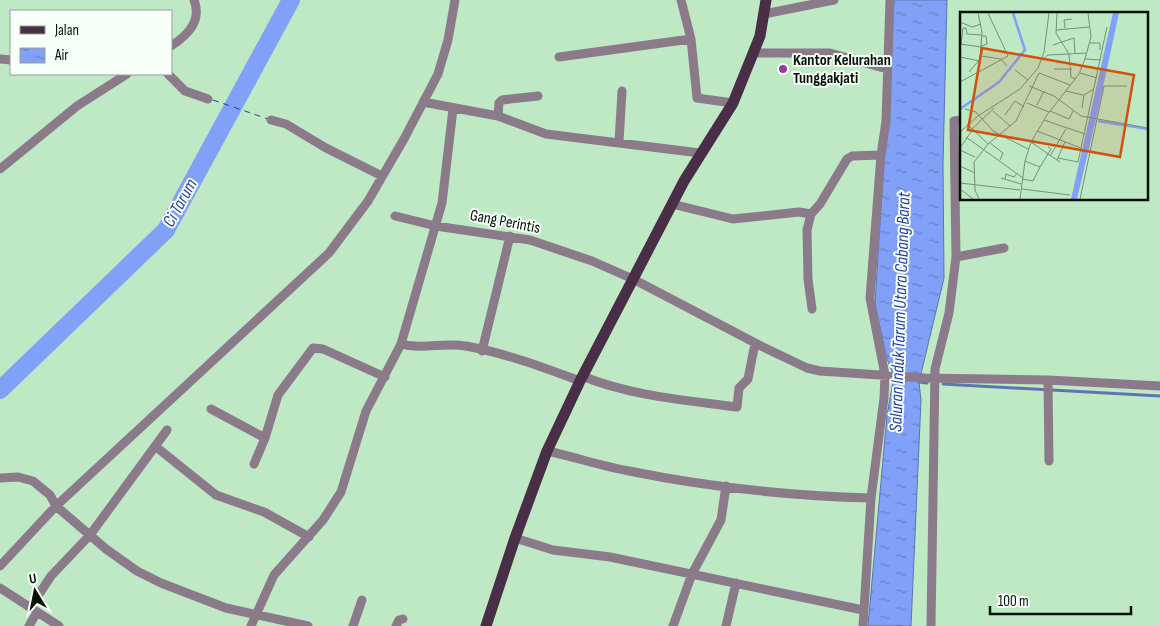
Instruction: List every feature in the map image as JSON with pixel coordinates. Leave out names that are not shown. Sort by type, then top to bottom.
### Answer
[{"type":"main road","points":[[486,626],[515,538],[547,451],[581,378],[672,204],[700,153],[733,103],[754,53],[766,0]]},
{"type":"street","points":[[172,45],[184,37],[193,26],[196,14],[194,0]]},
{"type":"street","points":[[0,566],[56,506],[328,253],[368,201],[423,102],[440,65],[448,40],[454,0]]},
{"type":"street","points":[[452,10],[461,0]]},
{"type":"street","points":[[681,0],[691,39],[697,98],[733,103]]},
{"type":"street","points":[[764,14],[834,0]]},
{"type":"street","points":[[863,626],[872,498],[889,376],[870,308],[870,298],[881,154],[886,121],[890,0]]},
{"type":"street","points":[[559,57],[691,39]]},
{"type":"street","points":[[754,53],[830,53],[887,69]]},
{"type":"street","points":[[0,169],[77,106],[125,75]]},
{"type":"street","points":[[169,75],[185,91],[208,99]]},
{"type":"street","points":[[619,142],[622,92]]},
{"type":"street","points":[[498,116],[501,100],[538,96]]},
{"type":"street","points":[[423,102],[498,116],[546,134],[700,153]]},
{"type":"street","points":[[251,626],[274,575],[323,520],[341,492],[366,411],[401,344],[436,226],[444,188],[452,108]]},
{"type":"street","points":[[271,120],[286,124],[326,148],[382,176]]},
{"type":"street","points":[[931,626],[930,378],[949,313],[956,257],[954,121],[960,120]]},
{"type":"street","points":[[812,309],[807,241],[811,214],[825,197],[847,159],[852,156],[881,154]]},
{"type":"street","points":[[672,204],[733,219],[799,212],[811,214]]},
{"type":"street","name":"Gang Perintis","points":[[395,216],[436,226],[530,240],[592,261],[634,279],[755,343],[807,368],[820,371],[930,378],[1160,386]]},
{"type":"street","points":[[482,350],[510,236]]},
{"type":"street","points":[[956,257],[1004,248]]},
{"type":"street","points":[[401,344],[418,346],[456,345],[520,360],[581,378],[668,398],[737,407],[739,388],[748,379],[755,343]]},
{"type":"street","points":[[254,464],[265,438],[278,395],[312,348],[323,349],[385,377]]},
{"type":"street","points":[[1048,382],[1049,461]]},
{"type":"street","points":[[211,409],[265,438]]},
{"type":"street","points":[[29,626],[34,610],[51,576],[90,535],[167,430]]},
{"type":"street","points":[[154,446],[216,494],[264,512],[309,537]]},
{"type":"street","points":[[547,451],[627,471],[688,482],[872,498]]},
{"type":"street","points":[[0,478],[18,477],[33,481],[50,495],[56,506],[90,535],[137,571],[161,583],[226,608],[308,626]]},
{"type":"street","points":[[673,626],[692,574],[721,520],[726,486]]},
{"type":"street","points":[[515,538],[553,550],[610,557],[864,610]]},
{"type":"street","points":[[726,626],[736,583]]},
{"type":"street","points":[[0,588],[60,626]]},
{"type":"street","points":[[353,626],[362,600]]},
{"type":"street","points":[[396,626],[399,620],[403,619]]},
{"type":"water","name":"Saluran Induk Tarum Utara Cabang Barat","points":[[894,0],[947,0],[943,164],[944,278],[919,382],[921,400],[911,626],[868,626],[887,415],[894,376],[887,359],[875,304]]},
{"type":"waterway","name":"Ci Tarum","points":[[0,390],[166,230],[291,0]]},
{"type":"waterway","points":[[919,382],[927,383]]},
{"type":"waterway","points":[[943,384],[1160,396]]},
{"type":"ferry route","points":[[213,100],[268,119]]},
{"type":"place","name":"Kantor Kelurahan Tunggakjati","points":[[783,69]]}]
